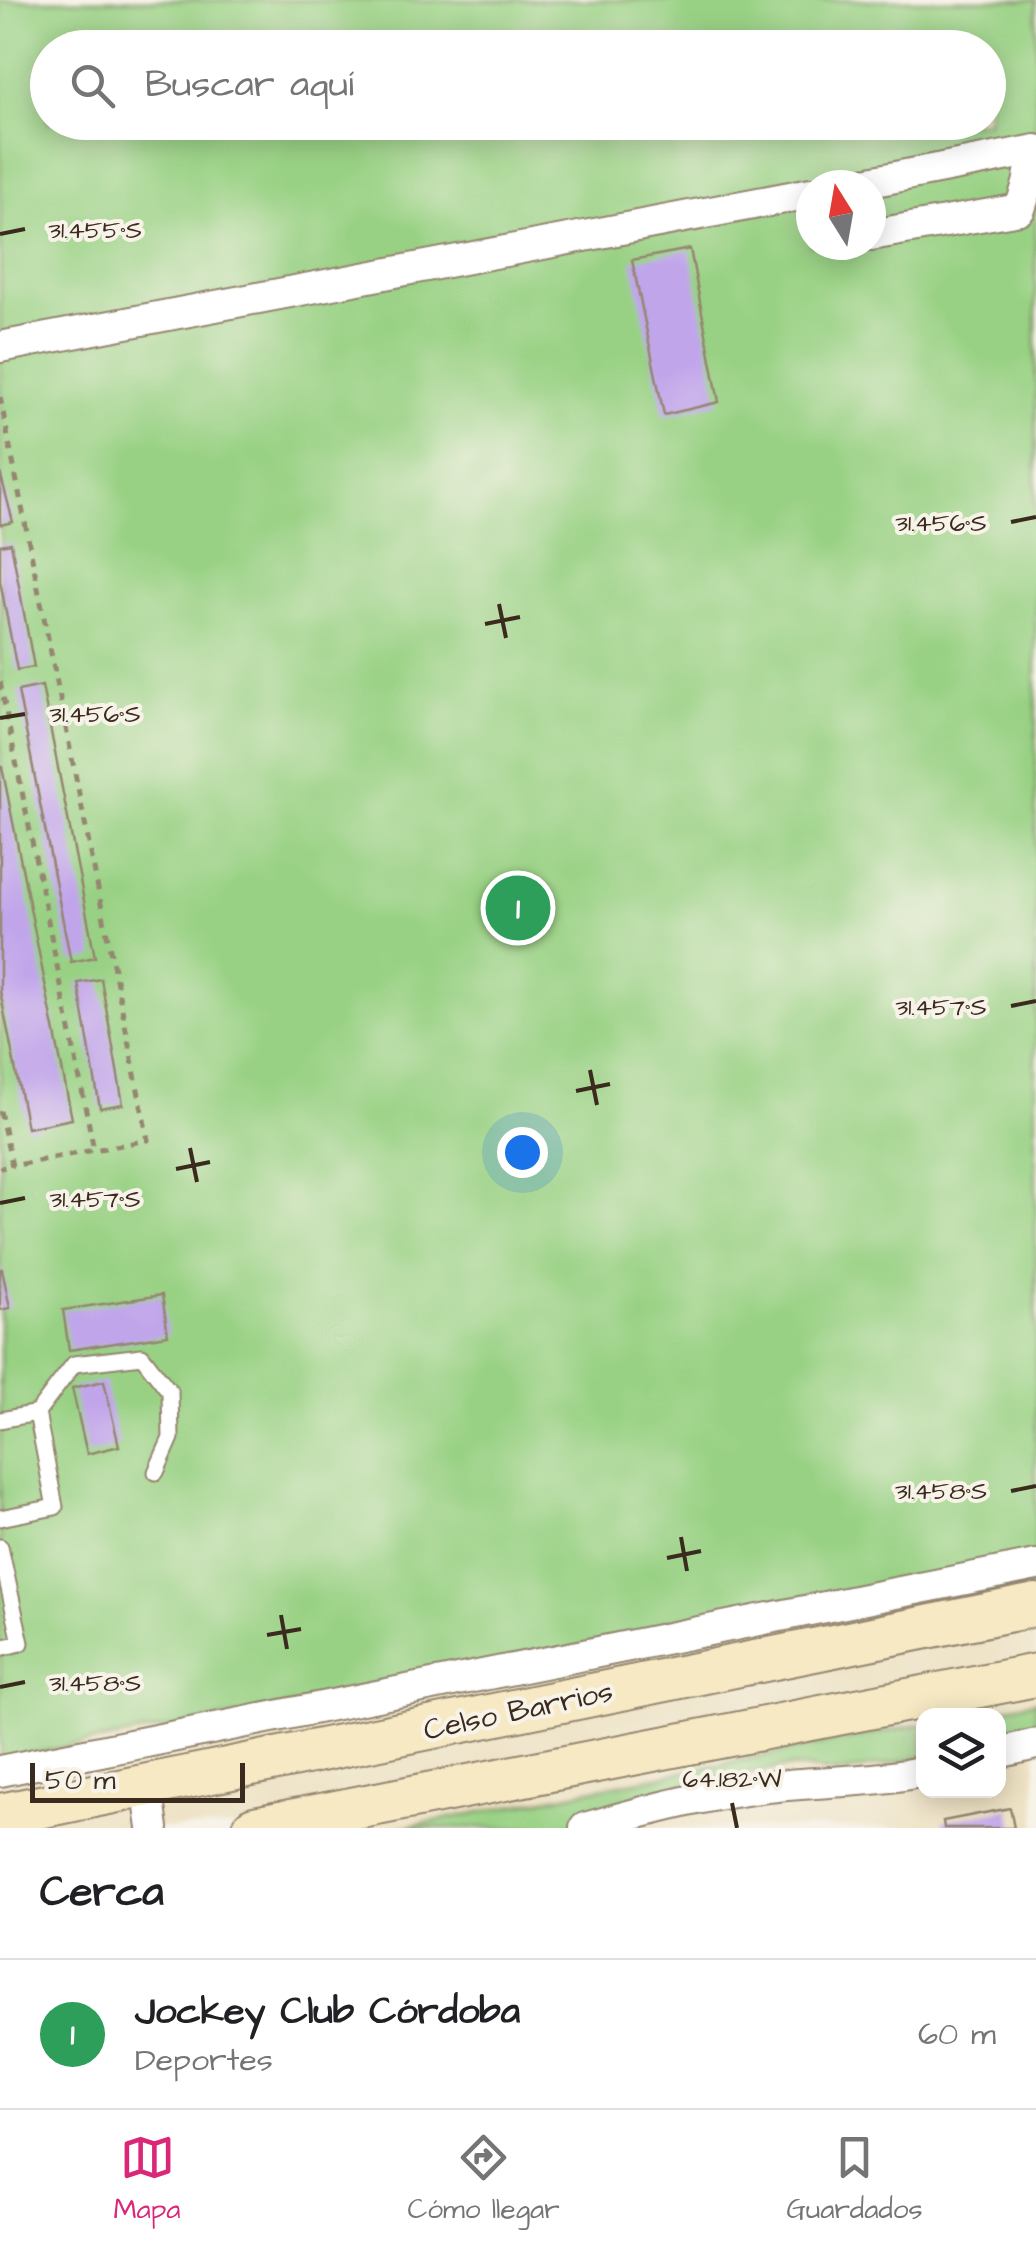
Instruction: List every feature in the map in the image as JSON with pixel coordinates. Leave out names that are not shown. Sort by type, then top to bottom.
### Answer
[{"type":"main road","name":"Celso Barrios","points":[[0,1814],[1036,1605]]},
{"type":"main road","points":[[254,1828],[1036,1675]]},
{"type":"street","points":[[886,179],[1035,151],[1020,209],[886,232]]},
{"type":"street","points":[[0,347],[796,202]]},
{"type":"street","points":[[0,1771],[1036,1565]]},
{"type":"street","points":[[1006,1751],[1036,1744]]},
{"type":"street","points":[[586,1828],[663,1805],[755,1788],[916,1773]]},
{"type":"street","points":[[147,1786],[153,1828]]},
{"type":"lane","points":[[0,1420],[38,1413],[74,1364],[142,1356],[170,1392],[171,1438],[156,1472]]},
{"type":"lane","points":[[0,1518],[55,1508],[38,1413]]},
{"type":"lane","points":[[0,1547],[21,1643],[0,1648]]},
{"type":"path","points":[[0,398],[148,1140],[0,1168]]},
{"type":"path","points":[[0,682],[94,1150]]},
{"type":"path","points":[[0,1111],[12,1166]]},
{"type":"green space","points":[[0,0],[1036,0],[1036,1571],[0,1759]]},
{"type":"green space","points":[[1036,1701],[1036,1736],[1006,1742],[1003,1708]]},
{"type":"green space","points":[[916,1725],[916,1758],[841,1773],[790,1767],[670,1787],[602,1808],[568,1828],[400,1828]]},
{"type":"building","points":[[690,249],[719,402],[664,415],[632,260]]},
{"type":"building","points":[[0,472],[13,522],[0,525]]},
{"type":"building","points":[[11,543],[34,667],[17,670],[0,581],[0,545]]},
{"type":"building","points":[[42,686],[95,957],[71,962],[18,691]]},
{"type":"building","points":[[0,767],[72,1119],[27,1128],[0,991]]},
{"type":"building","points":[[101,979],[123,1104],[100,1108],[78,983]]},
{"type":"building","points":[[0,1269],[10,1308],[0,1310]]},
{"type":"building","points":[[162,1295],[168,1335],[69,1350],[63,1310]]},
{"type":"building","points":[[104,1381],[119,1446],[87,1454],[72,1388]]},
{"type":"building","points":[[1010,1808],[1014,1828],[944,1828],[943,1821]]},
{"type":"place","name":"Jockey Club Córdoba","points":[[518,908]]}]
